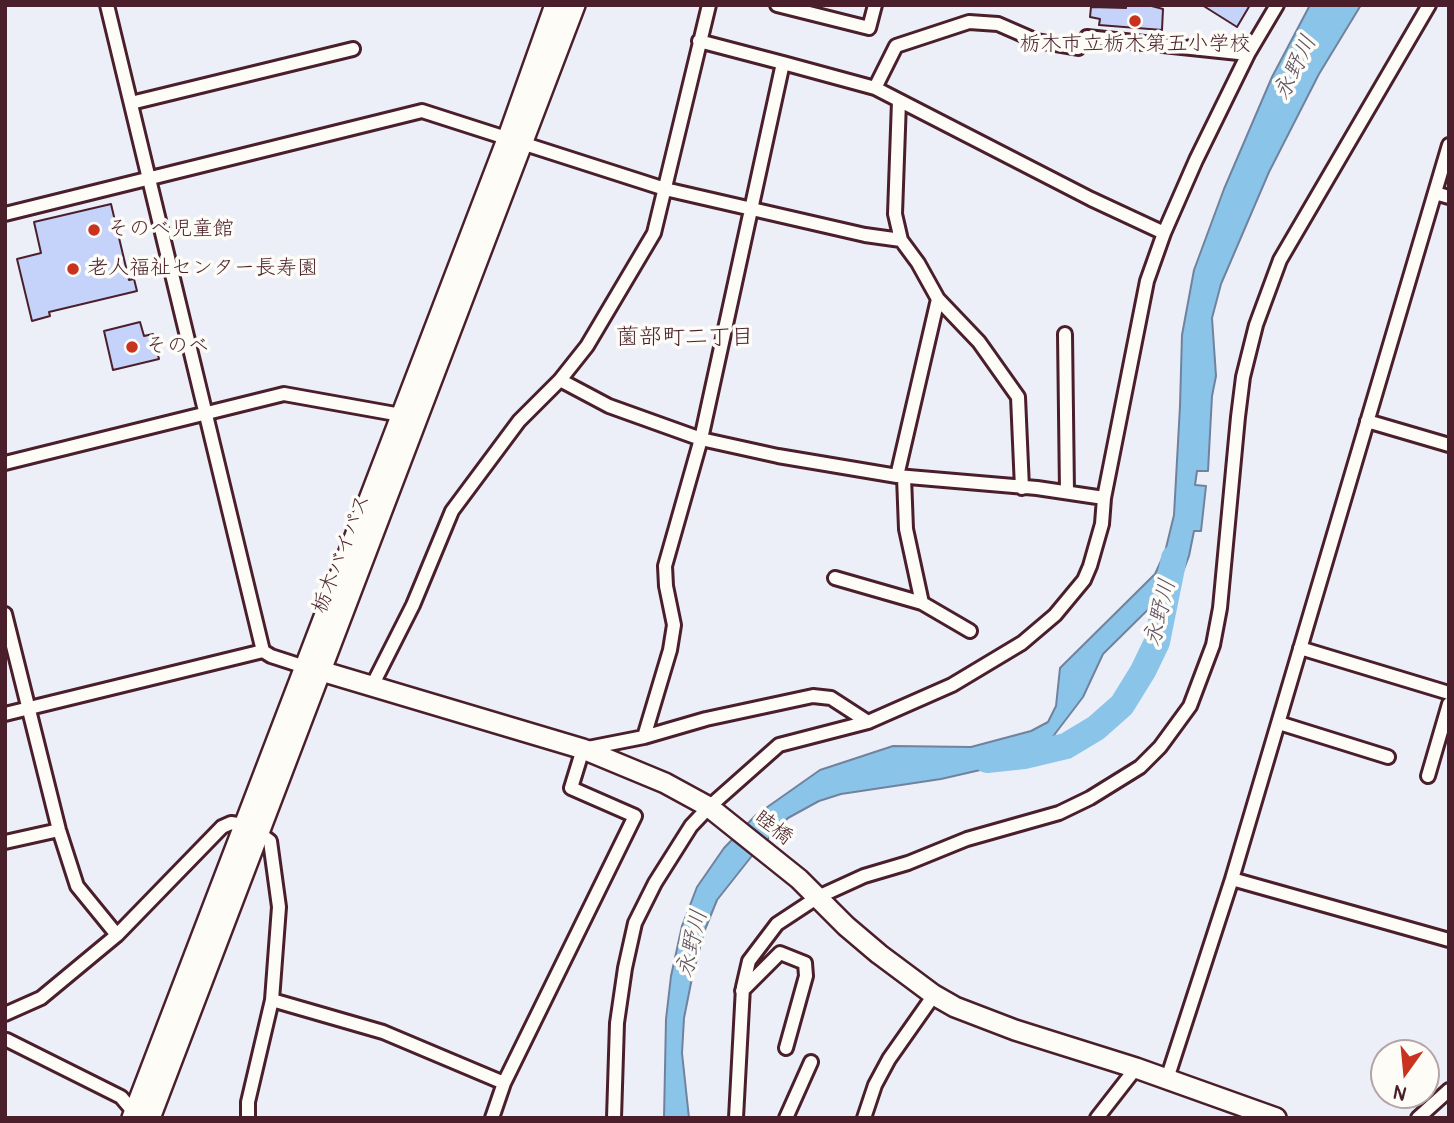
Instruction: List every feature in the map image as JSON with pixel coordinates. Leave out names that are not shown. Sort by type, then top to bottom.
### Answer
[{"type":"main road","name":"栃木バイパス","points":[[139,1116],[314,669],[515,140],[555,5]]},
{"type":"main road","name":"栃木バイパス","points":[[314,669],[401,415],[515,140],[575,5]]},
{"type":"main road","name":"睦橋","points":[[314,669],[583,749],[644,773],[714,810],[799,879],[846,926],[879,954],[934,995],[955,1007],[1015,1031],[1136,1068],[1276,1118]]},
{"type":"street","points":[[107,5],[263,651],[314,669]]},
{"type":"street","points":[[372,686],[413,605],[452,511],[519,421],[560,380],[601,325],[654,233],[709,5]]},
{"type":"street","points":[[777,5],[869,28],[875,5]]},
{"type":"street","points":[[614,1118],[617,1023],[635,923],[670,857],[691,826],[714,810],[779,745],[868,722],[952,685],[1022,643],[1055,615],[1084,580],[1102,524],[1104,498],[1147,281],[1164,233],[1196,160],[1248,54],[1277,5]]},
{"type":"street","points":[[736,1118],[742,990],[750,961],[777,924],[818,897],[864,876],[908,863],[967,839],[1059,813],[1090,799],[1140,767],[1190,706],[1213,645],[1225,572],[1243,377],[1256,325],[1280,260],[1429,5]]},
{"type":"street","points":[[875,88],[896,46],[969,22],[998,24],[1037,41],[1078,48],[1087,37],[1248,54]]},
{"type":"street","points":[[699,41],[875,88],[1091,199],[1164,233]]},
{"type":"street","points":[[131,103],[354,49]]},
{"type":"street","points":[[644,737],[670,650],[674,625],[666,586],[666,566],[701,439],[749,208],[783,63]]},
{"type":"street","points":[[899,101],[895,214],[901,240],[918,263],[938,299],[979,342],[1018,397],[1022,488]]},
{"type":"street","points":[[5,214],[422,111],[665,189],[866,235],[901,240]]},
{"type":"street","points":[[1167,1079],[1232,879],[1449,145]]},
{"type":"street","points":[[1435,193],[1449,197]]},
{"type":"street","points":[[922,603],[906,529],[901,476],[938,299]]},
{"type":"street","points":[[1065,334],[1066,492]]},
{"type":"street","points":[[560,380],[609,406],[701,439],[778,456],[901,476],[1104,498]]},
{"type":"street","points":[[5,463],[290,393],[401,415]]},
{"type":"street","points":[[1367,421],[1449,445]]},
{"type":"street","points":[[835,578],[922,603],[970,631]]},
{"type":"street","points":[[5,614],[59,830],[77,886],[117,935]]},
{"type":"street","points":[[1300,648],[1449,693]]},
{"type":"street","points":[[5,714],[263,651]]},
{"type":"street","points":[[492,1118],[504,1083],[635,816],[571,788],[583,749],[644,737],[706,719],[813,695],[831,698],[868,722]]},
{"type":"street","points":[[1428,776],[1449,704]]},
{"type":"street","points":[[1279,723],[1388,757]]},
{"type":"street","points":[[5,1014],[41,998],[117,935],[222,827],[232,824],[251,829],[270,841],[279,907],[272,1000],[248,1102],[248,1118]]},
{"type":"street","points":[[5,842],[59,830]]},
{"type":"street","points":[[1232,879],[1449,940]]},
{"type":"street","points":[[742,990],[780,953],[804,963],[806,976],[786,1048]]},
{"type":"street","points":[[864,1118],[874,1085],[934,995]]},
{"type":"street","points":[[272,1000],[383,1032],[504,1083]]},
{"type":"street","points":[[6,1038],[121,1097],[139,1116]]},
{"type":"street","points":[[786,1118],[811,1062]]},
{"type":"street","points":[[1097,1118],[1136,1068]]},
{"type":"street","points":[[1418,1118],[1449,1090]]},
{"type":"water","points":[[1310,5],[1361,5],[1319,74],[1269,172],[1221,284],[1212,318],[1216,376],[1212,396],[1208,471],[1197,471],[1195,485],[1206,486],[1201,531],[1194,531],[1181,577],[1103,654],[1083,697],[1045,747],[1002,765],[941,779],[841,794],[819,801],[788,818],[751,857],[717,900],[704,932],[684,1018],[682,1053],[689,1118],[664,1118],[666,1019],[671,976],[682,926],[697,887],[724,848],[756,815],[820,770],[893,746],[971,747],[1031,731],[1048,722],[1056,706],[1060,668],[1155,574],[1165,552],[1174,515],[1182,335],[1194,270],[1224,189],[1272,77]]},
{"type":"building","points":[[1126,5],[1148,5],[1163,9],[1162,30],[1099,25],[1100,19],[1090,17],[1091,7],[1126,8]]},
{"type":"building","points":[[1202,5],[1250,5],[1237,27]]},
{"type":"building","name":"老人福祉センター長寿園","points":[[111,204],[129,280],[134,279],[137,291],[49,312],[50,316],[32,321],[17,259],[41,253],[34,222]]},
{"type":"building","name":"そのべ","points":[[140,322],[144,336],[153,334],[159,359],[113,370],[104,331]]},
{"type":"waterway","name":"永野川","points":[[987,760],[1024,756],[1066,746],[1096,728],[1122,705],[1157,642],[1174,558]]},
{"type":"place","name":"栃木市立栃木第五小学校","points":[[1135,21]]},
{"type":"place","name":"そのべ児童館","points":[[94,230]]},
{"type":"place","name":"老人福祉センター長寿園","points":[[73,269]]},
{"type":"place","name":"そのべ","points":[[132,347]]},
{"type":"district","name":"薗部町二丁目","points":[[685,338]]}]
